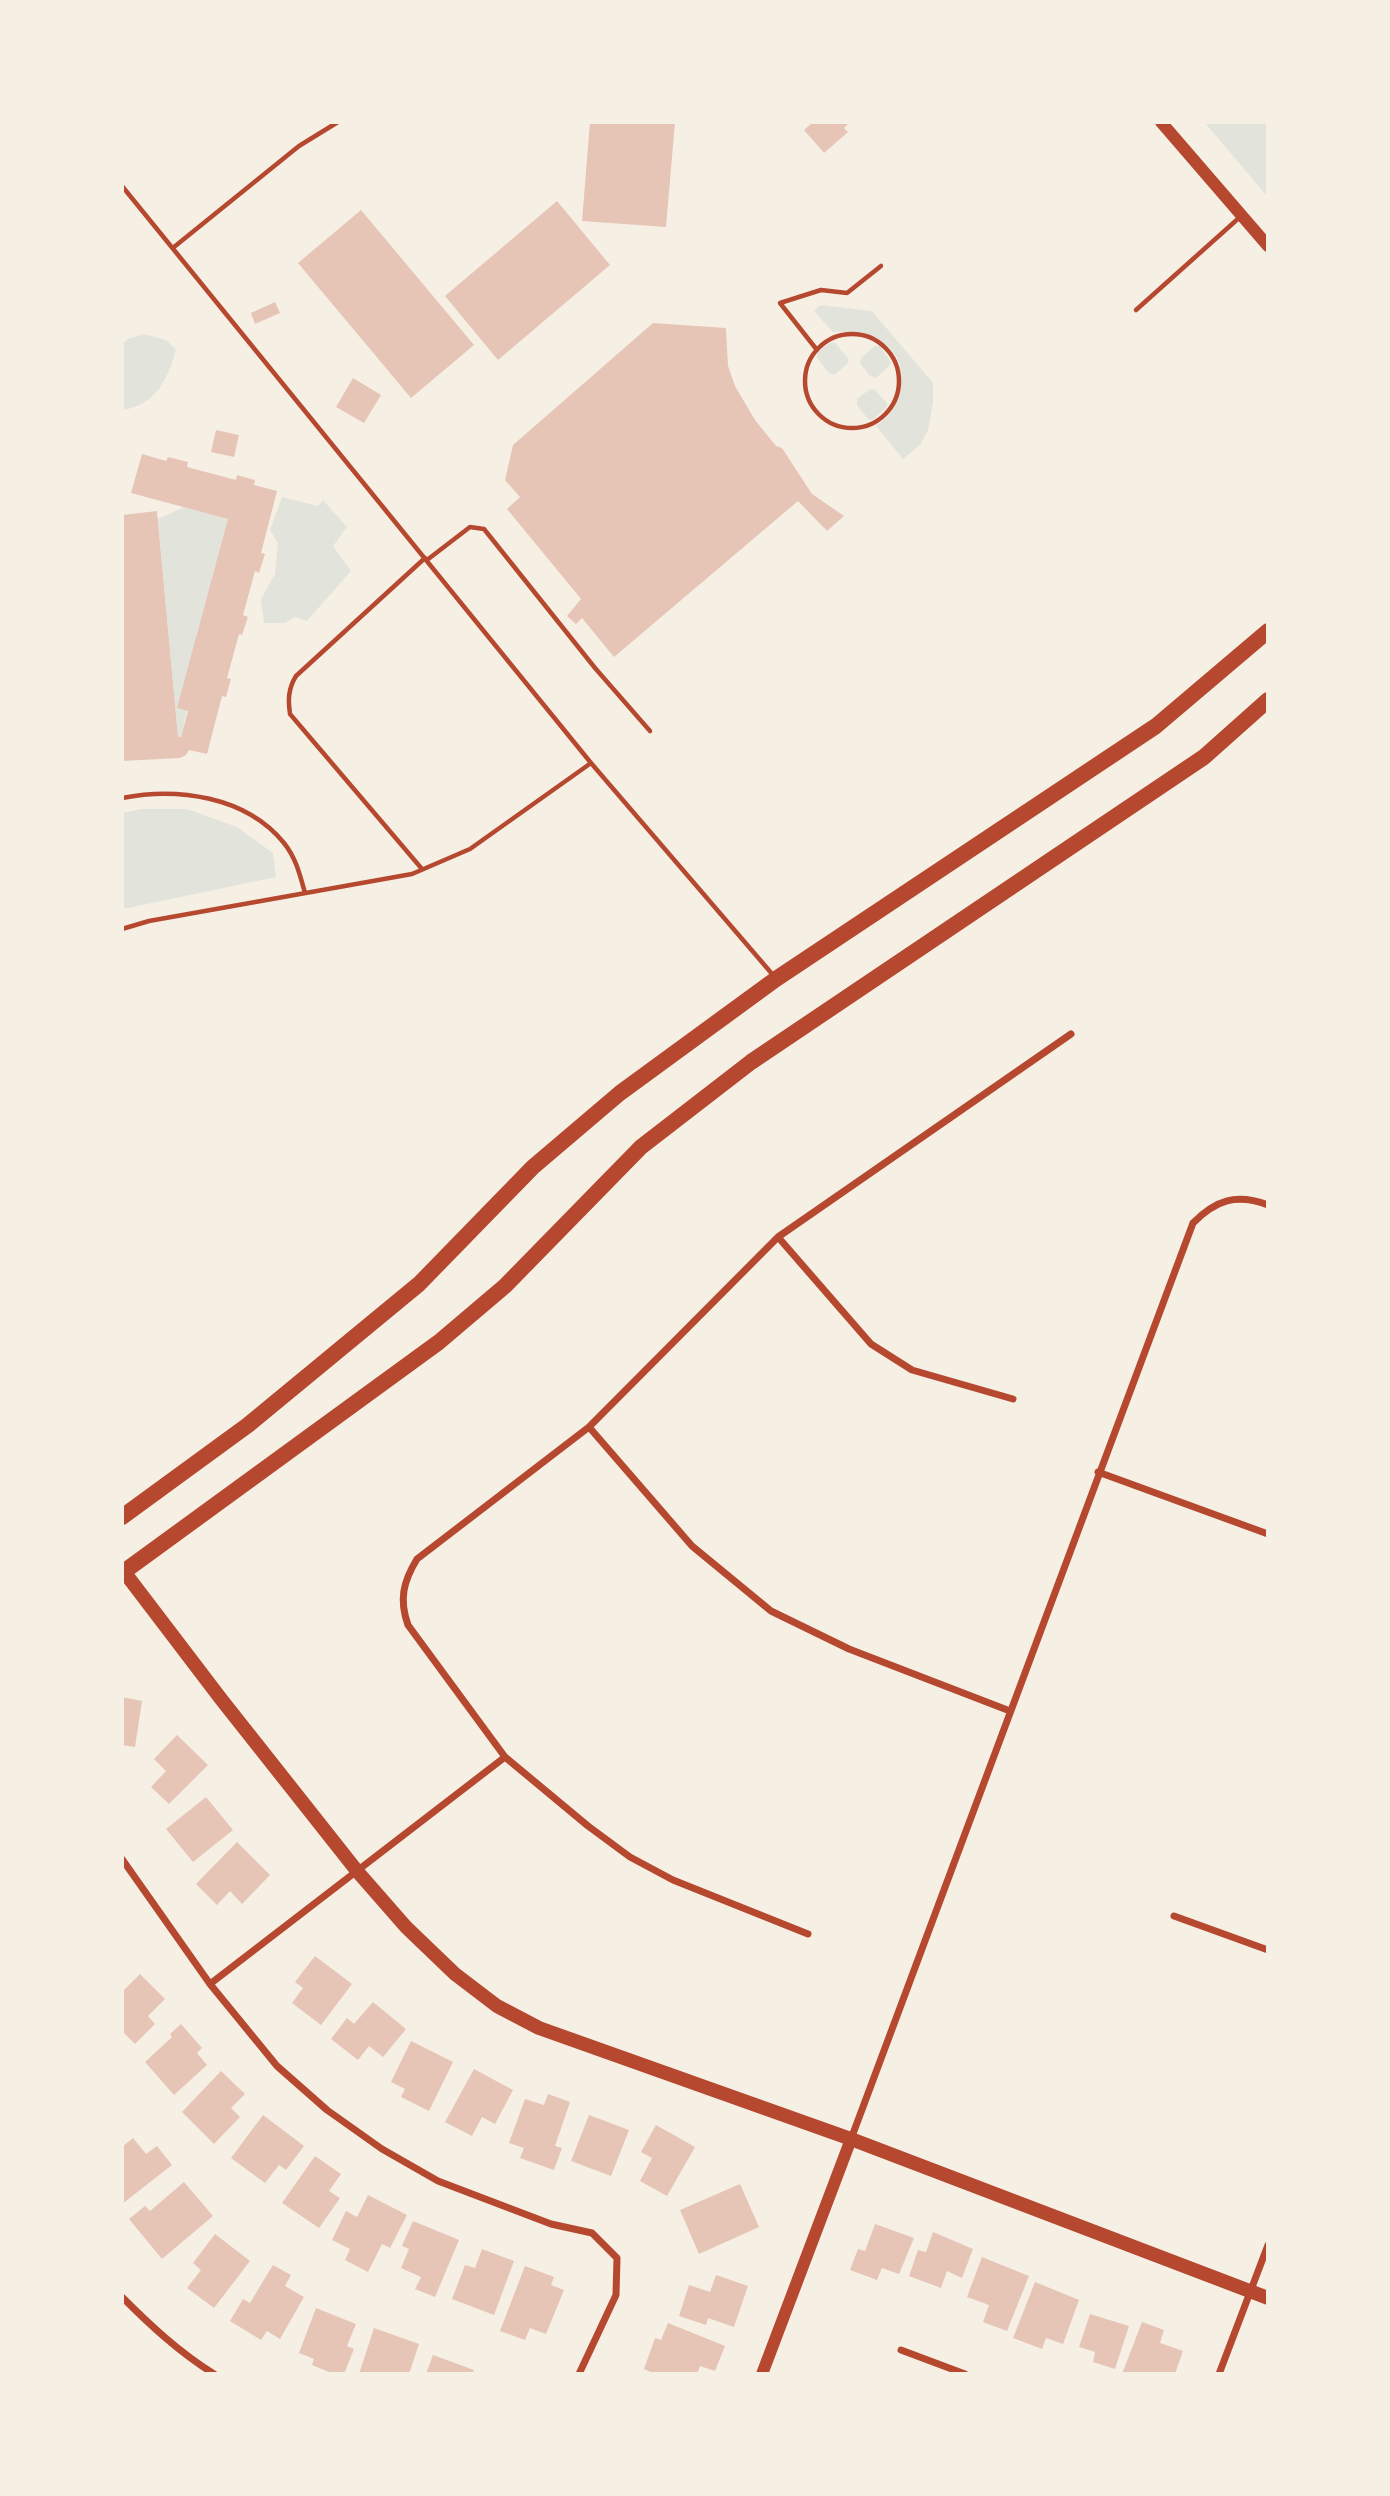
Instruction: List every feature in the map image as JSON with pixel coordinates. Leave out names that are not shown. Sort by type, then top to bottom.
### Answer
[{"type":"main road","points":[[122,1517],[248,1426],[419,1284],[533,1167],[620,1093],[776,979],[1156,726],[1268,631]]},
{"type":"main road","points":[[1268,700],[1204,757],[740,1070],[641,1147],[505,1286],[439,1342],[123,1572],[357,1871],[406,1927],[455,1974],[497,2006],[539,2028],[851,2138],[1268,2298]]},
{"type":"street","points":[[1161,122],[1268,246]]},
{"type":"street","points":[[808,1934],[673,1880],[630,1857],[505,1757],[408,1625],[402,1593],[407,1576],[417,1559],[589,1427],[778,1237],[1071,1034]]},
{"type":"street","points":[[762,2374],[1188,1234],[1193,1223],[1209,1207],[1232,1199],[1268,1205]]},
{"type":"street","points":[[778,1237],[871,1344],[912,1370],[1013,1399]]},
{"type":"street","points":[[589,1427],[692,1546],[771,1611],[849,1649],[1010,1711]]},
{"type":"street","points":[[1098,1472],[1268,1534]]},
{"type":"street","points":[[210,1984],[505,1757]]},
{"type":"street","points":[[122,1859],[210,1984],[277,2066],[327,2110],[382,2149],[438,2181],[551,2224],[592,2234],[617,2258],[616,2295],[579,2374]]},
{"type":"street","points":[[1174,1916],[1268,1950]]},
{"type":"street","points":[[1219,2374],[1268,2245]]},
{"type":"street","points":[[122,2297],[153,2329],[191,2360],[214,2374]]},
{"type":"street","points":[[901,2350],[965,2374]]},
{"type":"lane","points":[[173,247],[299,146],[338,122]]},
{"type":"lane","points":[[122,186],[591,763],[776,979]]},
{"type":"lane","points":[[1136,310],[1242,215]]},
{"type":"lane","points":[[422,870],[290,714],[288,697],[296,676],[426,559],[470,527],[484,529],[595,668],[650,731]]},
{"type":"lane","points":[[122,929],[149,921],[412,874],[470,849],[591,763]]},
{"type":"lane","points":[[122,798],[162,792],[197,796],[241,810],[268,828],[284,843],[298,865],[305,893]]},
{"type":"path","points":[[817,349],[780,303],[821,290],[847,293],[881,266]]},
{"type":"path","points":[[851,334],[869,337],[883,345],[896,365],[899,380],[896,396],[889,409],[876,421],[860,427],[839,426],[823,417],[812,405],[806,384],[808,364],[817,349],[834,338],[851,334]]},
{"type":"shaded area","points":[[1205,123],[1267,123],[1267,196]]},
{"type":"shaded area","points":[[820,305],[872,311],[933,383],[928,430],[920,445],[903,459],[876,426],[889,415],[897,402],[902,375],[899,362],[893,352],[873,338],[833,332],[814,311]]},
{"type":"shaded area","points":[[144,334],[166,340],[176,350],[169,372],[152,397],[123,410],[123,344],[128,339]]},
{"type":"shaded area","points":[[834,342],[848,358],[848,363],[834,375],[829,373],[817,358],[817,353]]},
{"type":"shaded area","points":[[875,346],[880,346],[891,362],[876,378],[870,376],[860,363],[861,358]]},
{"type":"shaded area","points":[[874,389],[887,403],[886,408],[872,420],[868,419],[857,405],[857,399]]},
{"type":"shaded area","points":[[282,497],[318,506],[323,500],[347,527],[333,546],[351,571],[307,621],[295,617],[285,623],[264,623],[261,599],[275,574],[278,543],[270,530]]},
{"type":"shaded area","points":[[184,507],[228,519],[181,737],[178,737],[158,519]]},
{"type":"shaded area","points":[[141,809],[187,809],[237,827],[273,853],[276,877],[123,909],[123,813]]},
{"type":"building","points":[[590,122],[675,122],[666,227],[582,221]]},
{"type":"building","points":[[813,122],[850,122],[844,128],[848,132],[824,153],[804,130]]},
{"type":"building","points":[[557,201],[610,265],[498,360],[445,296]]},
{"type":"building","points":[[361,210],[474,345],[411,398],[298,263]]},
{"type":"building","points":[[275,302],[280,313],[255,324],[251,313]]},
{"type":"building","points":[[653,323],[726,328],[728,366],[735,386],[755,420],[776,446],[782,448],[812,494],[844,516],[827,531],[798,501],[614,657],[582,618],[576,624],[567,616],[581,599],[507,509],[520,497],[505,480],[513,445]]},
{"type":"building","points":[[353,378],[381,395],[364,423],[336,407]]},
{"type":"building","points":[[216,430],[239,435],[234,457],[211,452]]},
{"type":"building","points":[[142,454],[166,461],[168,457],[188,462],[187,467],[236,480],[237,475],[255,480],[254,485],[277,491],[261,553],[265,554],[259,573],[255,571],[243,615],[248,617],[242,635],[239,634],[227,678],[231,679],[226,697],[222,696],[207,754],[189,750],[180,758],[122,761],[122,515],[157,511],[178,737],[181,737],[188,711],[177,708],[228,519],[131,493]]},
{"type":"building","points":[[122,1697],[142,1701],[135,1747],[122,1745]]},
{"type":"building","points":[[177,1735],[208,1765],[169,1804],[151,1787],[166,1771],[154,1759]]},
{"type":"building","points":[[206,1797],[233,1830],[193,1862],[166,1829]]},
{"type":"building","points":[[237,1842],[270,1875],[242,1904],[230,1891],[217,1905],[196,1884]]},
{"type":"building","points":[[315,1956],[352,1984],[321,2025],[292,2003],[303,1988],[295,1982]]},
{"type":"building","points":[[140,1974],[165,1999],[148,2016],[155,2024],[135,2044],[122,2031],[122,1992]]},
{"type":"building","points":[[373,2002],[406,2029],[383,2057],[369,2046],[358,2060],[331,2039],[347,2018],[354,2024]]},
{"type":"building","points":[[181,2024],[202,2048],[197,2053],[207,2065],[174,2095],[145,2062],[172,2037],[170,2034]]},
{"type":"building","points":[[411,2041],[453,2062],[429,2111],[401,2097],[405,2089],[391,2082]]},
{"type":"building","points":[[474,2069],[513,2090],[495,2124],[482,2117],[472,2136],[445,2122]]},
{"type":"building","points":[[221,2071],[245,2094],[231,2108],[240,2117],[214,2144],[182,2112]]},
{"type":"building","points":[[548,2094],[570,2102],[555,2146],[562,2148],[554,2170],[520,2158],[524,2148],[509,2143],[525,2099],[544,2105]]},
{"type":"building","points":[[263,2115],[304,2146],[286,2170],[279,2165],[265,2183],[231,2158]]},
{"type":"building","points":[[589,2115],[629,2130],[611,2176],[571,2161]]},
{"type":"building","points":[[656,2125],[695,2147],[667,2196],[640,2181],[652,2158],[641,2152]]},
{"type":"building","points":[[133,2138],[146,2154],[157,2146],[172,2165],[122,2204],[122,2147]]},
{"type":"building","points":[[315,2156],[341,2174],[329,2191],[340,2198],[319,2228],[282,2203]]},
{"type":"building","points":[[184,2182],[213,2216],[162,2259],[129,2219],[145,2206],[150,2211]]},
{"type":"building","points":[[740,2184],[759,2227],[699,2254],[680,2210]]},
{"type":"building","points":[[368,2195],[407,2215],[390,2248],[382,2244],[368,2272],[345,2260],[350,2249],[332,2240],[346,2211],[357,2217]]},
{"type":"building","points":[[413,2221],[459,2240],[435,2297],[415,2289],[421,2277],[401,2268],[409,2249],[402,2246]]},
{"type":"building","points":[[875,2224],[914,2238],[899,2274],[882,2268],[877,2280],[850,2270],[858,2249],[865,2251]]},
{"type":"building","points":[[933,2232],[973,2249],[962,2278],[947,2271],[941,2288],[909,2276],[918,2250],[926,2252]]},
{"type":"building","points":[[215,2234],[250,2261],[214,2308],[187,2288],[201,2270],[193,2263]]},
{"type":"building","points":[[482,2249],[514,2261],[494,2315],[452,2299],[465,2265],[475,2268]]},
{"type":"building","points":[[982,2257],[1029,2276],[1007,2331],[983,2322],[989,2305],[967,2297]]},
{"type":"building","points":[[273,2265],[291,2275],[285,2286],[304,2297],[280,2339],[267,2331],[261,2340],[230,2321],[243,2299],[250,2303]]},
{"type":"building","points":[[525,2266],[554,2277],[551,2285],[564,2290],[546,2334],[530,2328],[525,2340],[500,2331]]},
{"type":"building","points":[[716,2275],[748,2286],[734,2327],[708,2318],[706,2325],[679,2316],[689,2285],[710,2292]]},
{"type":"building","points":[[1035,2282],[1079,2300],[1063,2344],[1046,2338],[1042,2349],[1013,2338]]},
{"type":"building","points":[[316,2308],[356,2324],[347,2346],[354,2349],[344,2374],[334,2374],[312,2365],[314,2359],[299,2353]]},
{"type":"building","points":[[1090,2314],[1129,2326],[1115,2369],[1093,2362],[1095,2352],[1079,2347]]},
{"type":"building","points":[[1142,2322],[1164,2330],[1160,2343],[1183,2351],[1175,2374],[1122,2374]]},
{"type":"building","points":[[668,2323],[725,2346],[715,2371],[700,2366],[697,2374],[655,2374],[644,2369],[655,2338],[661,2340]]},
{"type":"building","points":[[374,2328],[419,2344],[409,2374],[359,2374]]},
{"type":"building","points":[[433,2355],[474,2370],[472,2374],[426,2374]]}]
